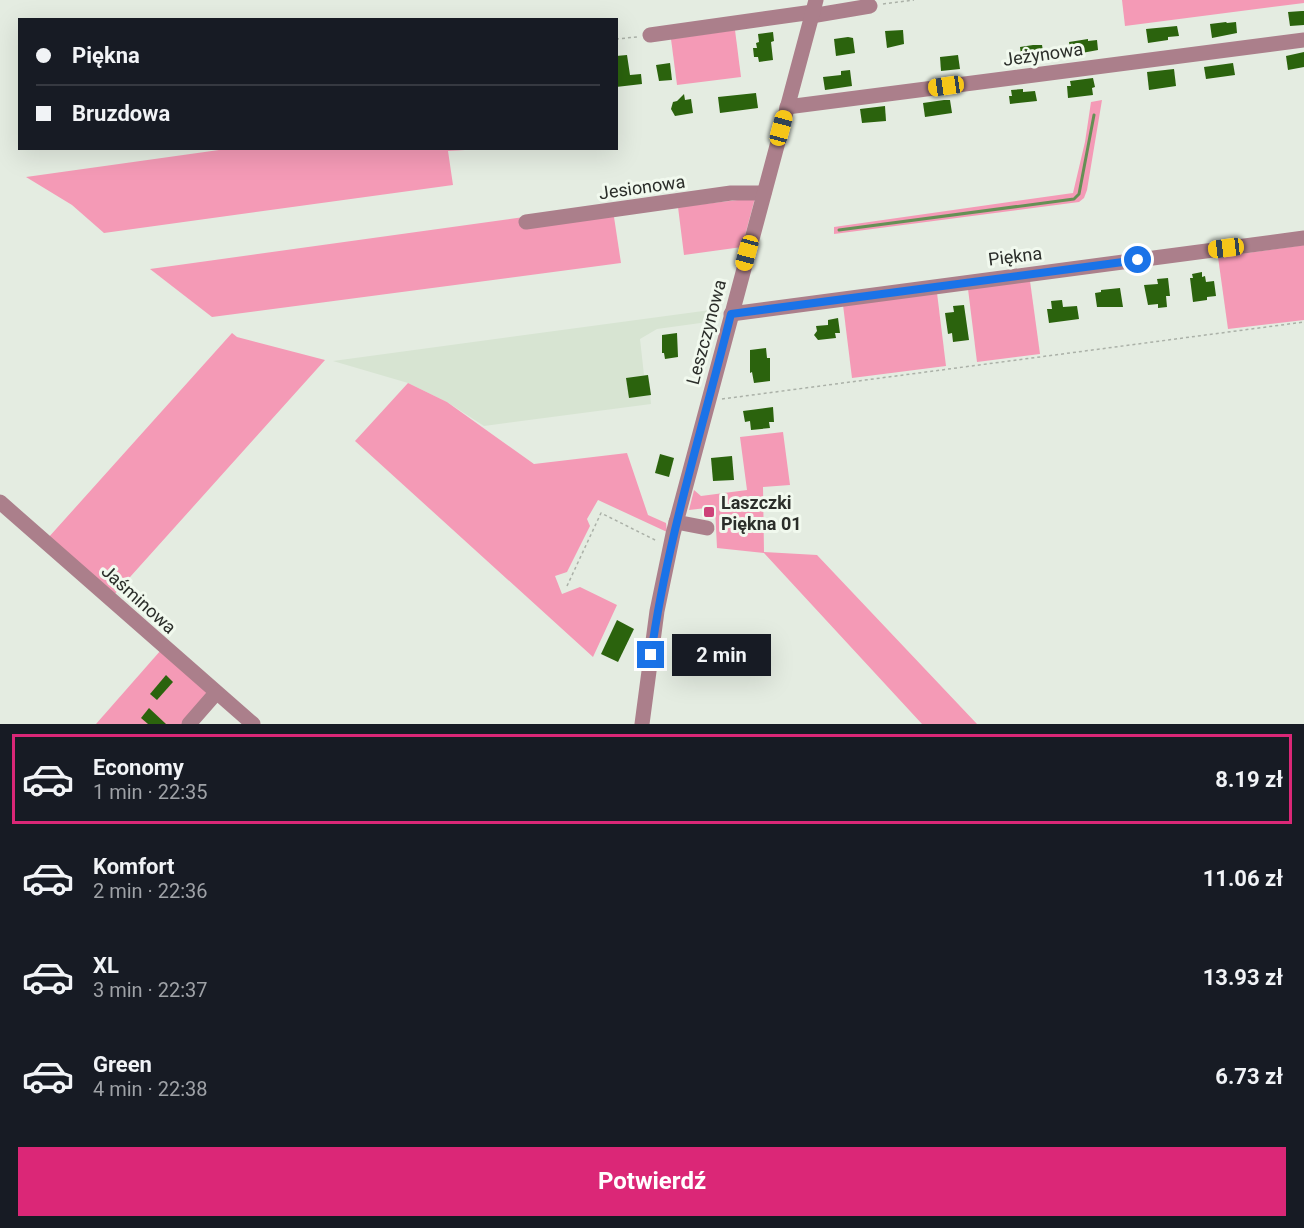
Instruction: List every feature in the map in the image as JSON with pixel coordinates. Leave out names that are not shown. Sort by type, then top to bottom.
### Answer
[{"type":"street","points":[[650,35],[813,10],[870,6]]},
{"type":"street","name":"Leszczynowa","points":[[642,724],[657,611],[673,535],[813,10]]},
{"type":"street","name":"Jeżynowa","points":[[787,107],[1304,40]]},
{"type":"street","name":"Jesionowa","points":[[526,222],[731,193],[764,193]]},
{"type":"street","name":"Piękna","points":[[731,314],[1304,238]]},
{"type":"street","name":"Jaśminowa","points":[[0,502],[253,724]]},
{"type":"street","points":[[673,535],[707,528]]},
{"type":"street","points":[[189,724],[216,693]]},
{"type":"path","points":[[870,6],[914,0]]},
{"type":"path","points":[[618,39],[650,35]]},
{"type":"path","points":[[708,400],[1304,322]]},
{"type":"path","points":[[567,586],[602,513],[673,535]]},
{"type":"shaded area","points":[[1122,0],[1304,0],[1304,3],[1125,26]]},
{"type":"shaded area","points":[[735,30],[741,77],[677,85],[671,39]]},
{"type":"shaded area","points":[[1102,100],[1087,190],[1084,198],[1079,202],[834,234],[834,227],[1073,193],[1085,142],[1091,102]]},
{"type":"shaded area","points":[[219,150],[465,150],[448,151],[453,185],[104,233],[72,205],[26,177]]},
{"type":"shaded area","points":[[755,198],[742,247],[684,255],[678,207]]},
{"type":"shaded area","points":[[524,217],[614,217],[621,263],[212,317],[150,269]]},
{"type":"shaded area","points":[[1304,245],[1304,320],[1228,329],[1218,257]]},
{"type":"shaded area","points":[[1030,281],[1040,354],[977,362],[968,289]]},
{"type":"shaded area","points":[[937,293],[946,366],[852,378],[843,305]]},
{"type":"shaded area","points":[[718,309],[715,321],[657,329],[640,339],[644,375],[648,375],[651,404],[484,426],[447,402],[408,383],[333,361]]},
{"type":"shaded area","points":[[232,333],[237,337],[325,360],[113,596],[48,538]]},
{"type":"shaded area","points":[[408,383],[447,402],[534,464],[627,453],[648,515],[666,523],[667,532],[598,500],[587,519],[590,526],[567,572],[555,576],[562,594],[580,587],[617,605],[593,657],[355,441]]},
{"type":"shaded area","points":[[783,432],[790,485],[763,487],[764,552],[817,555],[977,724],[922,724],[764,553],[717,548],[715,507],[689,510],[694,490],[701,496],[747,490],[740,437]]},
{"type":"shaded area","points":[[161,650],[207,690],[208,696],[183,724],[96,724]]},
{"type":"building","points":[[1304,11],[1304,25],[1290,26],[1288,12]]},
{"type":"building","points":[[1236,22],[1237,33],[1212,38],[1210,24]]},
{"type":"building","points":[[1177,26],[1179,36],[1148,43],[1146,29]]},
{"type":"building","points":[[903,30],[904,44],[887,48],[885,31]]},
{"type":"building","points":[[773,32],[774,41],[771,42],[773,60],[759,62],[758,57],[754,57],[753,48],[757,48],[758,34]]},
{"type":"building","points":[[853,38],[855,53],[836,56],[834,39]]},
{"type":"building","points":[[1088,39],[1088,41],[1097,40],[1098,50],[1071,55],[1069,42]]},
{"type":"building","points":[[1042,45],[1044,57],[1022,63],[1020,47]]},
{"type":"building","points":[[1304,52],[1304,67],[1288,70],[1286,56]]},
{"type":"building","points":[[627,55],[630,75],[641,74],[642,84],[618,87],[618,56]]},
{"type":"building","points":[[958,55],[960,69],[941,71],[940,57]]},
{"type":"building","points":[[670,63],[672,80],[659,81],[656,65]]},
{"type":"building","points":[[1233,63],[1235,75],[1206,79],[1204,67]]},
{"type":"building","points":[[1174,69],[1176,86],[1149,90],[1147,72]]},
{"type":"building","points":[[850,70],[852,86],[825,90],[823,77],[841,75],[841,71]]},
{"type":"building","points":[[1093,78],[1095,87],[1092,88],[1093,95],[1068,98],[1067,86],[1071,86],[1070,81]]},
{"type":"building","points":[[1023,89],[1023,92],[1035,91],[1037,101],[1010,104],[1011,90]]},
{"type":"building","points":[[756,93],[758,108],[720,113],[718,97]]},
{"type":"building","points":[[684,94],[685,100],[691,99],[693,113],[675,116],[671,109],[673,102]]},
{"type":"building","points":[[950,100],[952,113],[925,117],[923,103]]},
{"type":"building","points":[[885,106],[886,121],[862,123],[860,109]]},
{"type":"building","points":[[1202,272],[1202,277],[1205,276],[1206,282],[1214,281],[1216,296],[1193,302],[1190,278],[1193,278],[1192,274]]},
{"type":"building","points":[[1168,278],[1170,296],[1166,296],[1167,307],[1158,308],[1158,304],[1148,305],[1144,285],[1158,284],[1157,279]]},
{"type":"building","points":[[1120,288],[1123,307],[1097,307],[1095,293]]},
{"type":"building","points":[[1062,300],[1063,307],[1077,306],[1079,319],[1049,323],[1047,309],[1052,309],[1051,301]]},
{"type":"building","points":[[964,305],[969,340],[953,342],[952,333],[948,334],[945,313],[954,312],[953,306]]},
{"type":"building","points":[[838,318],[840,333],[835,333],[836,338],[818,340],[814,335],[817,331],[816,326],[828,325],[828,320]]},
{"type":"building","points":[[677,333],[678,357],[665,359],[662,353],[662,335]]},
{"type":"building","points":[[766,348],[767,358],[770,358],[770,381],[754,383],[752,372],[750,373],[750,350]]},
{"type":"building","points":[[648,375],[651,395],[629,398],[626,378]]},
{"type":"building","points":[[773,407],[774,422],[769,422],[770,428],[751,430],[750,421],[745,422],[743,411]]},
{"type":"building","points":[[660,454],[674,458],[669,477],[655,473]]},
{"type":"building","points":[[732,456],[734,480],[713,481],[711,458]]},
{"type":"building","points":[[617,620],[634,629],[618,662],[601,654]]},
{"type":"building","points":[[166,675],[173,682],[157,700],[150,694]]},
{"type":"building","points":[[149,708],[166,724],[148,724],[141,718]]},
{"type":"waterway","points":[[839,230],[1074,199],[1079,194],[1094,115]]},
{"type":"place","name":"Laszczki Piękna 01","points":[[709,512]]},
{"type":"route","points":[[651,655],[657,611],[673,534],[731,314],[1138,260]]}]
